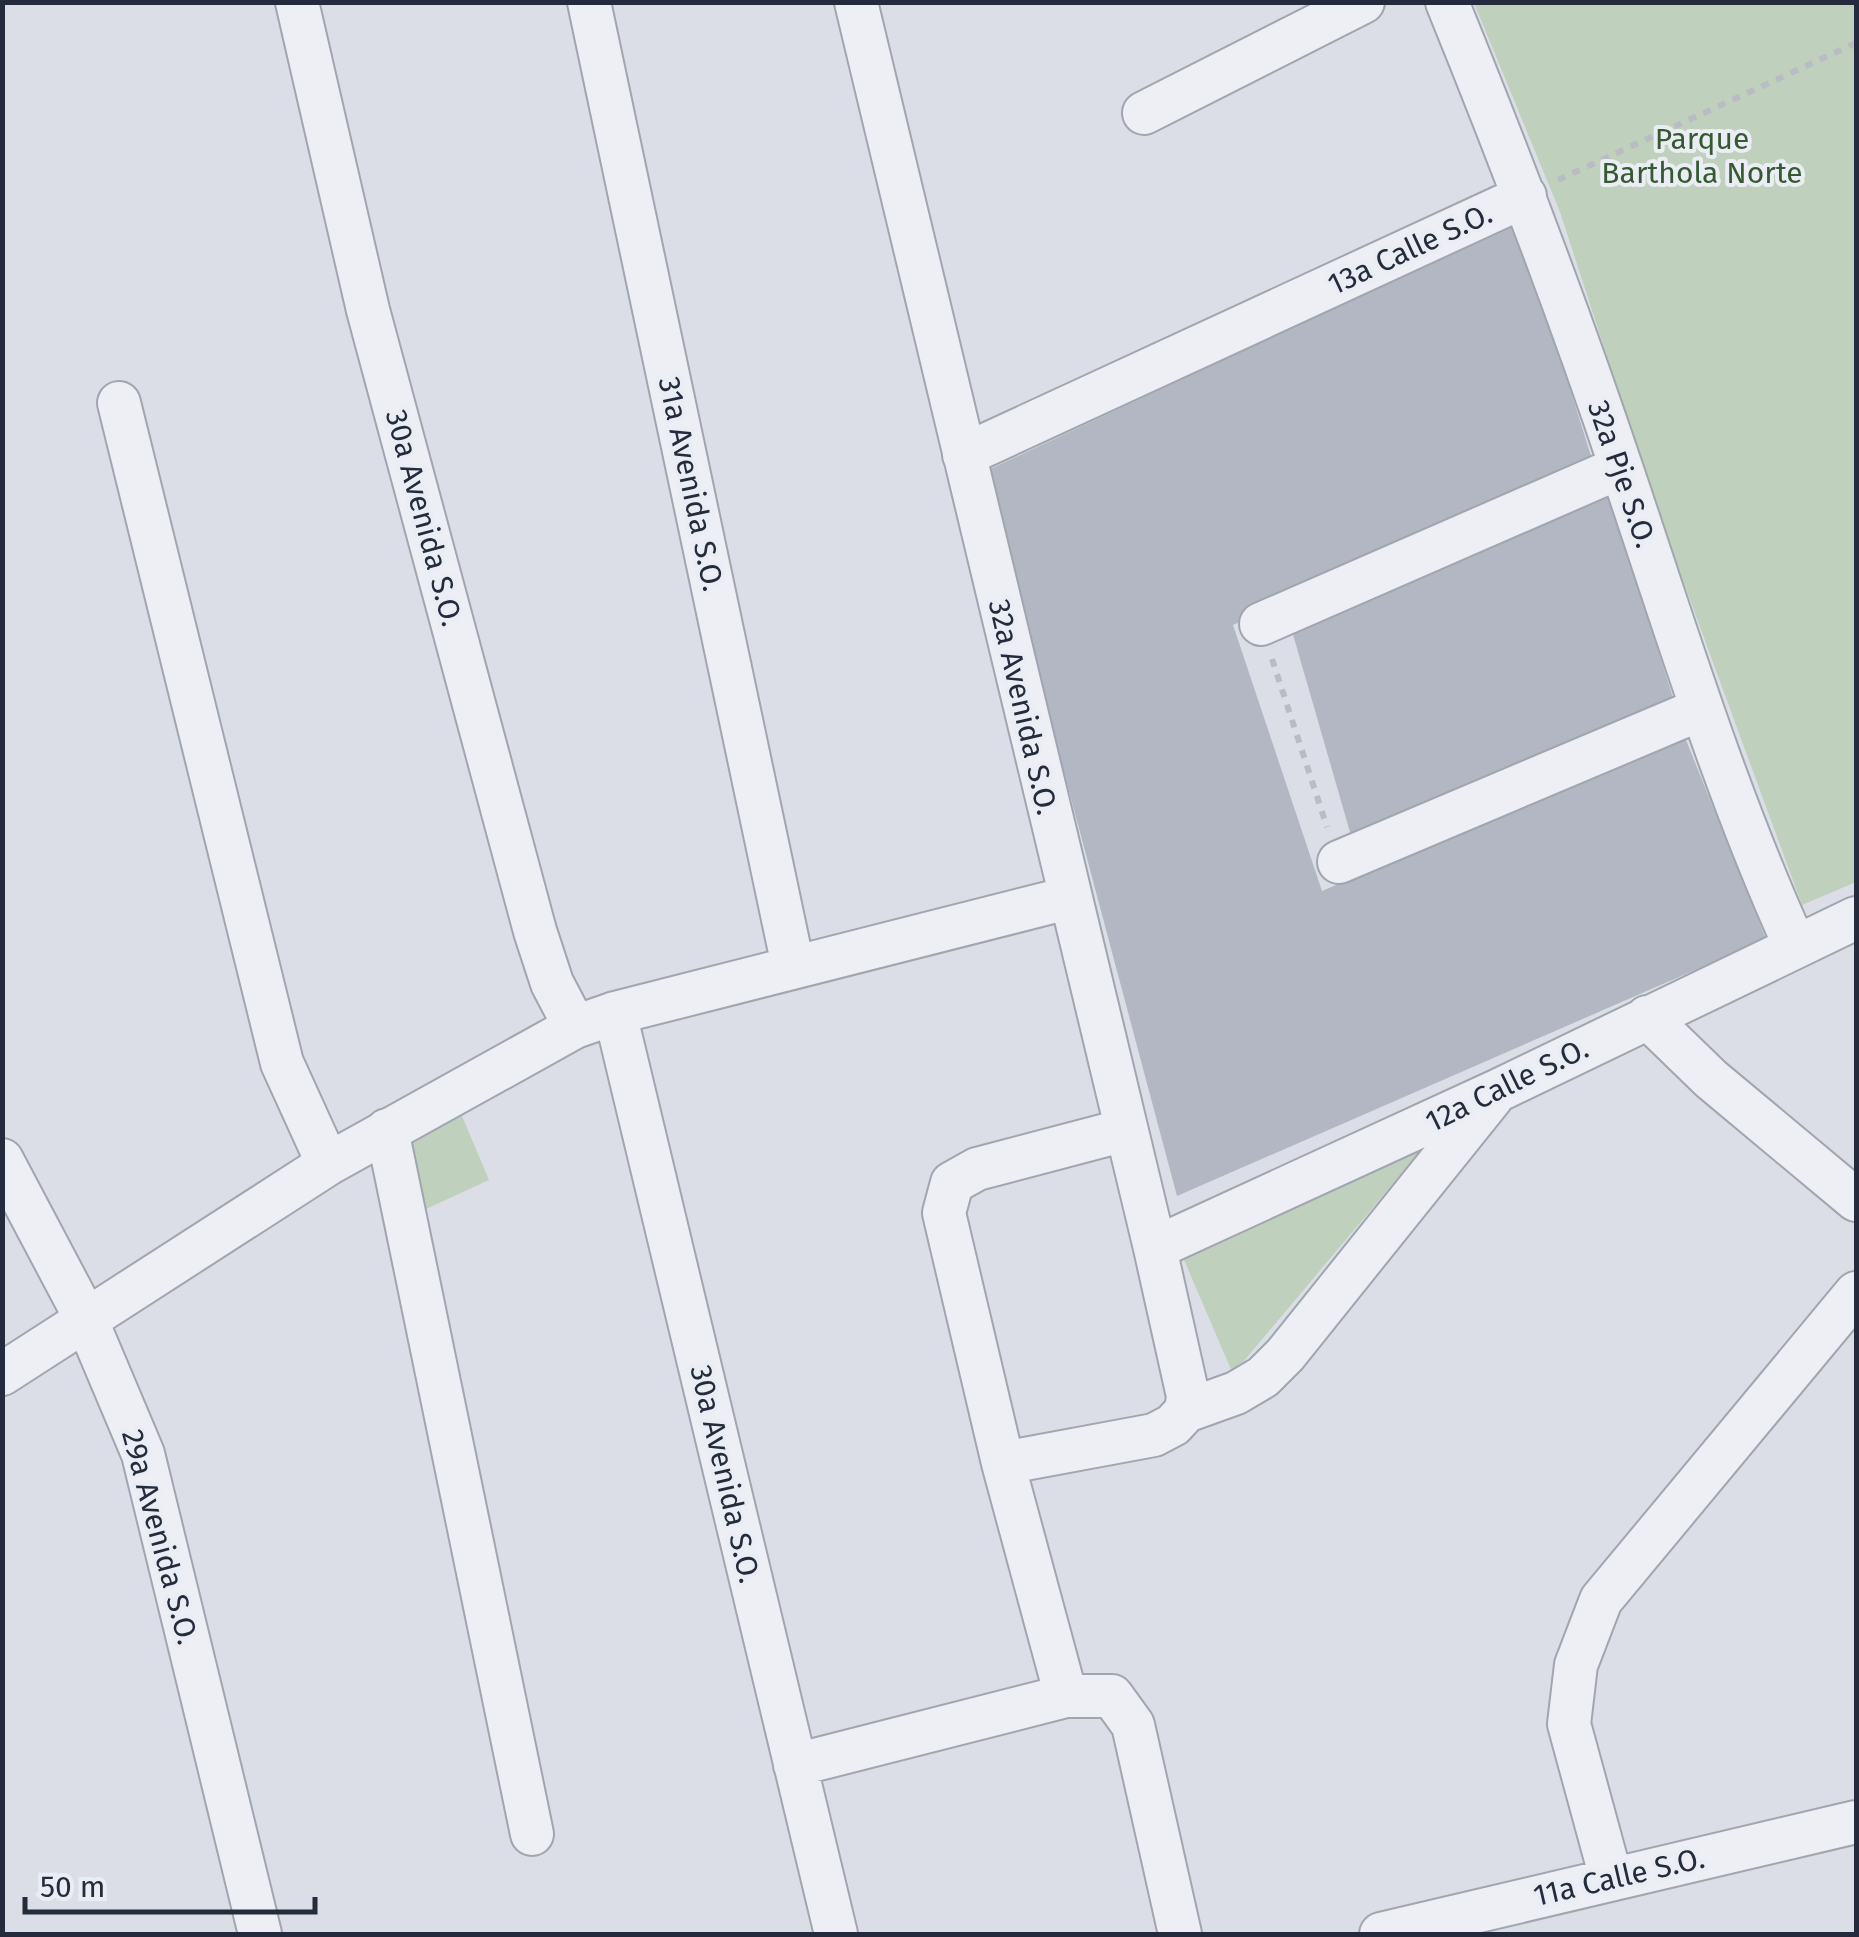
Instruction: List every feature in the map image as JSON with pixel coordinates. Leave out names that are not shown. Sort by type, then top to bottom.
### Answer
[{"type":"street","name":"30a Avenida S.O.","points":[[297,2],[368,310],[534,931],[552,983],[574,1027]]},
{"type":"street","name":"31a Avenida S.O.","points":[[589,2],[793,966]]},
{"type":"street","name":"32a Avenida S.O.","points":[[856,2],[1154,1248],[1188,1396],[1186,1411]]},
{"type":"street","points":[[1144,114],[1363,2]]},
{"type":"street","name":"32a Pje S.O.","points":[[1447,2],[1525,196],[1701,709],[1795,946]]},
{"type":"street","name":"13a Calle S.O.","points":[[964,455],[1525,196]]},
{"type":"street","points":[[119,404],[282,1064],[328,1164]]},
{"type":"street","points":[[1261,624],[1621,467]]},
{"type":"street","points":[[1339,862],[1701,709]]},
{"type":"street","points":[[2,1374],[328,1164],[574,1027],[615,1012],[1068,898]]},
{"type":"street","name":"12a Calle S.O.","points":[[1154,1248],[1496,1092],[1856,918]]},
{"type":"street","name":"30a Avenida S.O.","points":[[615,1012],[836,1934]]},
{"type":"street","points":[[1646,1017],[1856,1200]]},
{"type":"street","points":[[1003,1463],[1154,1435],[1173,1425],[1186,1411],[1236,1392],[1262,1377],[1284,1355],[1496,1092]]},
{"type":"street","points":[[388,1130],[532,1834]]},
{"type":"street","points":[[1066,1696],[1003,1463],[944,1213],[952,1184],[977,1169],[1126,1130]]},
{"type":"street","name":"29a Avenida S.O.","points":[[2,1160],[86,1319],[143,1454],[260,1934]]},
{"type":"street","points":[[1611,1878],[1569,1724],[1576,1665],[1601,1600],[1856,1292]]},
{"type":"street","points":[[794,1764],[1066,1696],[1112,1696],[1133,1726],[1180,1934]]},
{"type":"street","name":"11a Calle S.O.","points":[[1381,1934],[1856,1822]]},
{"type":"path","name":"13a Calle S.O.","points":[[1525,196],[1856,43]]},
{"type":"path","points":[[1261,624],[1339,862]]},
{"type":"green space","name":"Parque Barthola Norte","points":[[1474,3],[1856,3],[1856,882],[1802,905],[1656,507],[1560,212]]},
{"type":"green space","points":[[462,1116],[489,1180],[424,1210],[411,1142]]},
{"type":"green space","points":[[1428,1142],[1233,1374],[1181,1253]]},
{"type":"building","points":[[1518,222],[1591,456],[1233,625],[1322,891],[1684,735],[1766,939],[1177,1196],[984,472]]},
{"type":"building","points":[[1609,493],[1674,701],[1352,839],[1292,631]]}]
